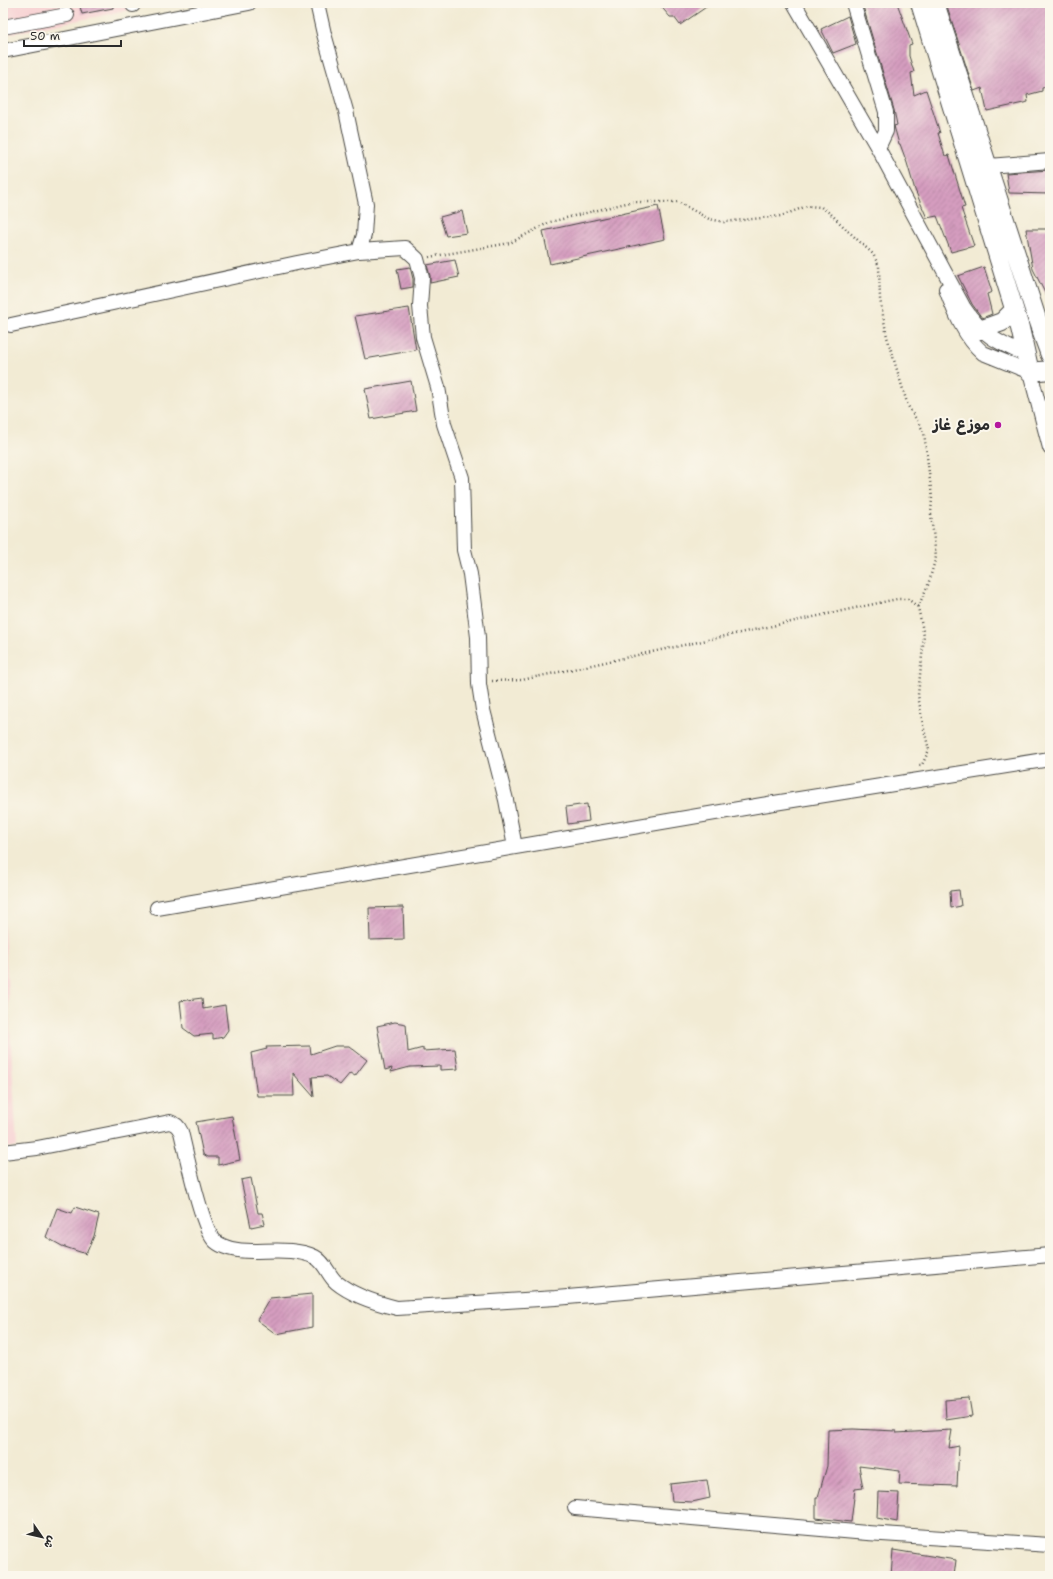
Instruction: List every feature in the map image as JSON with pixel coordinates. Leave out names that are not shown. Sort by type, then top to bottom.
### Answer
[{"type":"main road","points":[[920,3],[1014,310],[1028,364]]},
{"type":"main road","points":[[935,3],[1050,355],[1028,364]]},
{"type":"main road","points":[[980,330],[1002,322],[1014,310]]},
{"type":"main road","points":[[1028,364],[1050,370]]},
{"type":"street","points":[[3,51],[249,3]]},
{"type":"street","points":[[317,3],[324,34],[346,111],[366,204],[364,235],[359,251]]},
{"type":"street","points":[[794,3],[878,148],[964,308],[980,330],[1028,364],[1050,448]]},
{"type":"street","points":[[852,3],[886,112],[886,132],[878,148]]},
{"type":"street","points":[[3,27],[67,15]]},
{"type":"street","points":[[988,166],[1050,161]]},
{"type":"street","points":[[929,243],[952,306],[977,348],[984,353],[1028,364]]},
{"type":"street","points":[[11,325],[359,251],[405,248],[417,259],[422,278],[420,306],[423,337],[438,387],[444,424],[462,478],[464,550],[470,574],[478,637],[478,679],[482,710],[506,800],[515,847]]},
{"type":"street","points":[[157,908],[515,847],[1050,759]]},
{"type":"street","points":[[3,1152],[37,1148],[170,1122],[178,1126],[181,1132],[206,1227],[215,1241],[236,1251],[301,1251],[317,1257],[335,1281],[355,1293],[377,1303],[397,1308],[556,1298],[1050,1255]]},
{"type":"street","points":[[575,1508],[859,1532],[1050,1545]]},
{"type":"path","points":[[417,259],[510,243],[550,222],[630,202],[678,202],[709,219],[724,222],[781,216],[807,206],[821,207],[831,214],[873,254],[879,266],[880,299],[887,337],[908,406],[924,432],[932,496],[936,556],[928,585],[918,607],[924,636],[918,695],[929,750],[922,765],[915,767]]},
{"type":"path","points":[[478,679],[494,681],[522,680],[897,599],[908,599],[918,607]]},
{"type":"shaded area","points":[[3,3],[166,3],[3,35]]},
{"type":"shaded area","points":[[3,911],[17,1147],[3,1148]]},
{"type":"building","points":[[79,3],[113,3],[113,8],[82,14]]},
{"type":"building","points":[[658,3],[712,3],[680,25],[674,17],[670,17]]},
{"type":"building","points":[[862,3],[897,3],[912,44],[909,45],[909,56],[914,72],[911,73],[914,95],[926,90],[940,133],[938,133],[945,156],[949,155],[965,207],[961,208],[974,246],[951,252],[937,216],[927,218],[915,190],[907,163],[899,144],[894,126],[897,125],[894,110]]},
{"type":"building","points":[[946,3],[1050,3],[1050,86],[1042,88],[1042,91],[1027,95],[1028,102],[987,111],[982,88],[974,91]]},
{"type":"building","points":[[848,16],[856,44],[833,53],[821,29]]},
{"type":"building","points":[[1050,170],[1050,194],[1009,193],[1006,173]]},
{"type":"building","points":[[658,206],[665,239],[550,264],[543,231]]},
{"type":"building","points":[[462,211],[467,233],[446,236],[440,217]]},
{"type":"building","points":[[1026,229],[1050,229],[1050,303],[1033,269]]},
{"type":"building","points":[[455,260],[459,277],[430,283],[427,265]]},
{"type":"building","points":[[410,267],[413,287],[401,289],[397,269]]},
{"type":"building","points":[[984,267],[992,292],[987,294],[992,314],[982,318],[972,304],[958,276]]},
{"type":"building","points":[[409,308],[416,350],[365,359],[355,316]]},
{"type":"building","points":[[411,381],[416,411],[371,419],[365,389]]},
{"type":"building","points":[[587,804],[589,821],[568,824],[566,807]]},
{"type":"building","points":[[959,890],[961,906],[951,908],[950,891]]},
{"type":"building","points":[[403,907],[404,939],[370,940],[369,908]]},
{"type":"building","points":[[202,998],[203,1009],[225,1005],[228,1030],[223,1037],[213,1039],[213,1034],[194,1036],[183,1028],[180,1001]]},
{"type":"building","points":[[395,1022],[406,1024],[408,1052],[423,1048],[423,1051],[455,1049],[458,1069],[440,1070],[440,1066],[410,1067],[391,1072],[392,1068],[385,1070],[377,1026]]},
{"type":"building","points":[[310,1046],[311,1054],[335,1046],[349,1046],[367,1060],[355,1076],[350,1073],[340,1085],[327,1076],[312,1077],[314,1097],[293,1073],[294,1096],[257,1096],[251,1053],[267,1049],[266,1047]]},
{"type":"building","points":[[232,1116],[240,1160],[218,1165],[218,1157],[208,1157],[203,1154],[196,1122]]},
{"type":"building","points":[[251,1178],[258,1213],[262,1213],[265,1224],[251,1227],[241,1180]]},
{"type":"building","points":[[75,1207],[99,1215],[94,1236],[86,1254],[62,1246],[46,1237],[57,1208],[72,1213]]},
{"type":"building","points":[[312,1294],[312,1327],[276,1334],[257,1320],[270,1298]]},
{"type":"building","points":[[969,1398],[972,1416],[946,1420],[945,1400]]},
{"type":"building","points":[[853,1429],[896,1431],[896,1433],[952,1430],[949,1448],[959,1446],[957,1486],[899,1484],[900,1471],[859,1466],[863,1488],[855,1489],[851,1522],[816,1518],[816,1497],[818,1497],[827,1466],[828,1430]]},
{"type":"building","points":[[707,1480],[710,1498],[692,1502],[672,1501],[670,1484]]},
{"type":"building","points":[[878,1492],[899,1493],[897,1522],[877,1518]]},
{"type":"building","points":[[893,1550],[956,1560],[954,1576],[891,1576]]},
{"type":"place","name":"موزع غاز","points":[[998,425]]}]
